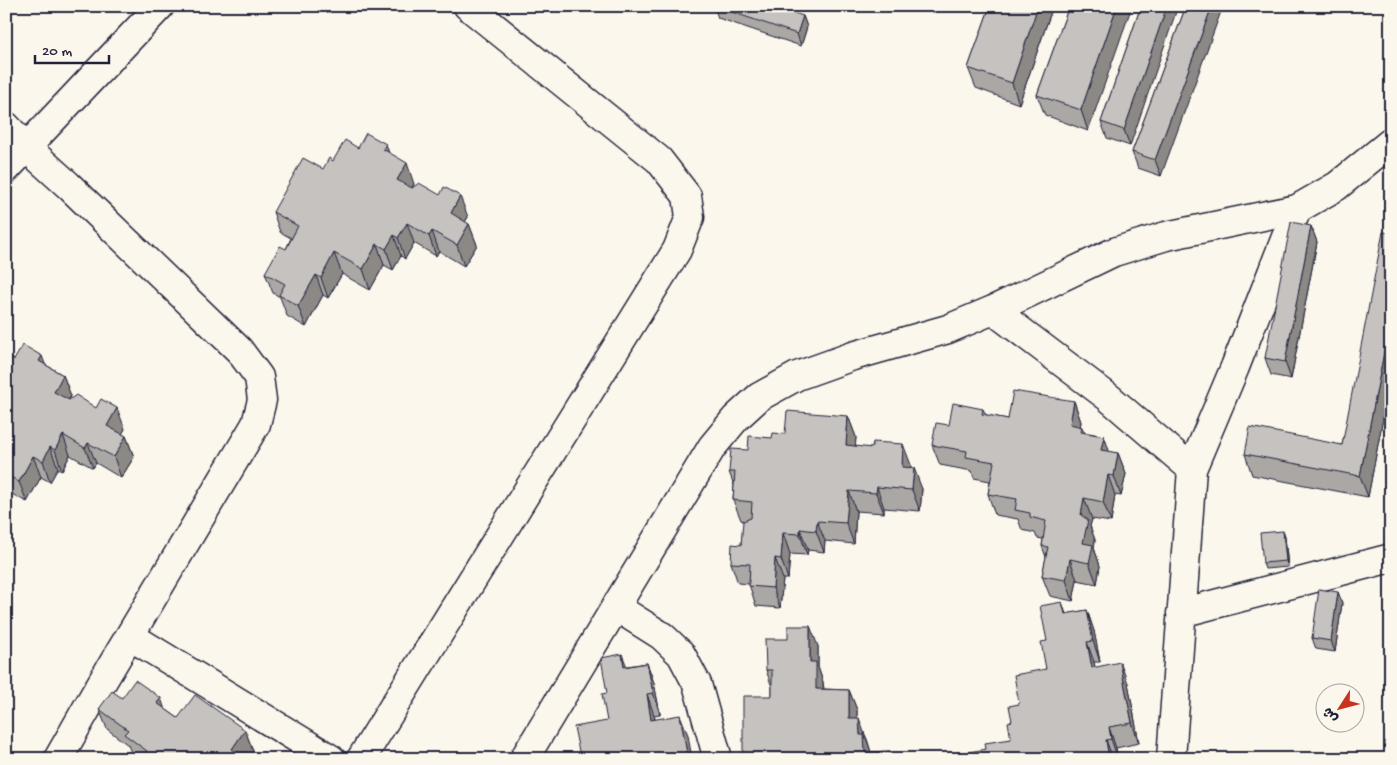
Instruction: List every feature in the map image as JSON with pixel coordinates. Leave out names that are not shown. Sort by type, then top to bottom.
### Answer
[{"type":"street","points":[[6,169],[160,6]]},
{"type":"street","points":[[361,759],[677,250],[690,217],[687,196],[659,160],[468,6]]},
{"type":"street","points":[[6,126],[240,350],[259,377],[262,400],[256,424],[58,759]]},
{"type":"street","points":[[524,759],[712,447],[736,418],[759,397],[797,376],[853,356],[948,329],[993,310],[1114,252],[1166,236],[1297,209],[1337,186],[1391,142]]},
{"type":"street","points":[[1171,759],[1192,470],[1239,358],[1297,209]]},
{"type":"street","points":[[993,310],[1108,397],[1192,470]]},
{"type":"street","points":[[1181,613],[1391,558]]},
{"type":"street","points":[[616,607],[662,636],[681,654],[697,684],[718,759]]},
{"type":"street","points":[[130,636],[331,759]]},
{"type":"building","points":[[714,6],[774,6],[803,16],[797,34]]},
{"type":"building","points":[[990,6],[1038,6],[1012,83],[968,68]]},
{"type":"building","points":[[1069,6],[1117,6],[1081,110],[1037,95]]},
{"type":"building","points":[[1141,6],[1167,6],[1124,130],[1101,122]]},
{"type":"building","points":[[1186,6],[1212,6],[1155,160],[1132,152]]},
{"type":"building","points":[[366,133],[386,144],[383,149],[407,163],[397,180],[412,188],[419,183],[440,195],[444,187],[460,196],[451,213],[469,224],[457,245],[432,231],[429,236],[407,223],[398,238],[394,235],[386,249],[377,244],[363,269],[334,253],[321,278],[316,275],[298,306],[279,295],[285,284],[265,273],[280,246],[286,249],[298,226],[273,212],[303,158],[323,169],[329,158],[333,161],[345,140],[358,148]]},
{"type":"building","points":[[1291,222],[1311,226],[1285,362],[1265,358]]},
{"type":"building","points":[[1383,232],[1391,233],[1391,316],[1360,476],[1245,454],[1250,427],[1342,445]]},
{"type":"building","points":[[23,345],[42,356],[39,361],[63,375],[54,392],[69,400],[76,395],[96,408],[101,399],[117,408],[107,426],[126,436],[114,457],[88,443],[85,448],[63,435],[55,450],[50,447],[43,461],[33,456],[19,482],[6,474],[6,355],[14,360]]},
{"type":"building","points":[[1013,391],[1074,401],[1070,424],[1082,427],[1081,432],[1104,436],[1101,450],[1118,453],[1114,476],[1108,475],[1103,502],[1084,498],[1081,515],[1088,520],[1083,543],[1093,545],[1089,563],[1070,559],[1066,580],[1042,576],[1048,547],[1042,546],[1046,521],[1030,517],[1030,513],[1015,510],[1017,499],[988,494],[994,462],[966,457],[967,451],[932,445],[936,423],[949,425],[953,403],[983,409],[982,414],[1008,419]]},
{"type":"building","points":[[787,411],[848,416],[846,445],[872,448],[873,442],[903,444],[902,467],[914,468],[912,490],[877,487],[876,493],[849,491],[846,523],[817,521],[816,531],[800,529],[800,534],[783,533],[781,559],[775,558],[773,588],[749,586],[750,564],[731,563],[732,544],[741,545],[743,521],[751,518],[752,502],[733,500],[735,472],[729,472],[731,449],[748,450],[749,436],[772,438],[773,433],[785,434]]},
{"type":"building","points":[[1283,531],[1286,561],[1263,563],[1260,533]]},
{"type":"building","points":[[1319,589],[1338,592],[1331,641],[1312,638]]},
{"type":"building","points":[[1062,602],[1065,614],[1087,610],[1093,641],[1087,642],[1092,668],[1120,662],[1132,723],[1109,727],[1111,739],[1106,740],[1109,759],[958,759],[957,754],[986,749],[985,743],[1011,739],[1008,722],[1012,721],[1009,706],[1019,704],[1014,675],[1046,669],[1041,642],[1047,641],[1040,606]]},
{"type":"building","points":[[788,626],[810,626],[810,662],[816,662],[816,689],[849,690],[849,718],[859,718],[860,735],[864,735],[865,752],[890,751],[891,757],[920,757],[920,759],[766,759],[743,757],[743,696],[772,696],[772,670],[766,670],[765,639],[788,639]]},
{"type":"building","points":[[622,654],[624,667],[647,663],[653,693],[647,694],[651,720],[680,715],[688,759],[569,758],[580,756],[574,727],[607,721],[602,694],[607,693],[601,658]]},
{"type":"building","points":[[135,680],[161,698],[157,703],[178,718],[195,695],[245,730],[232,749],[242,757],[241,759],[141,759],[147,751],[124,734],[128,730],[99,709],[112,691],[122,698]]}]
